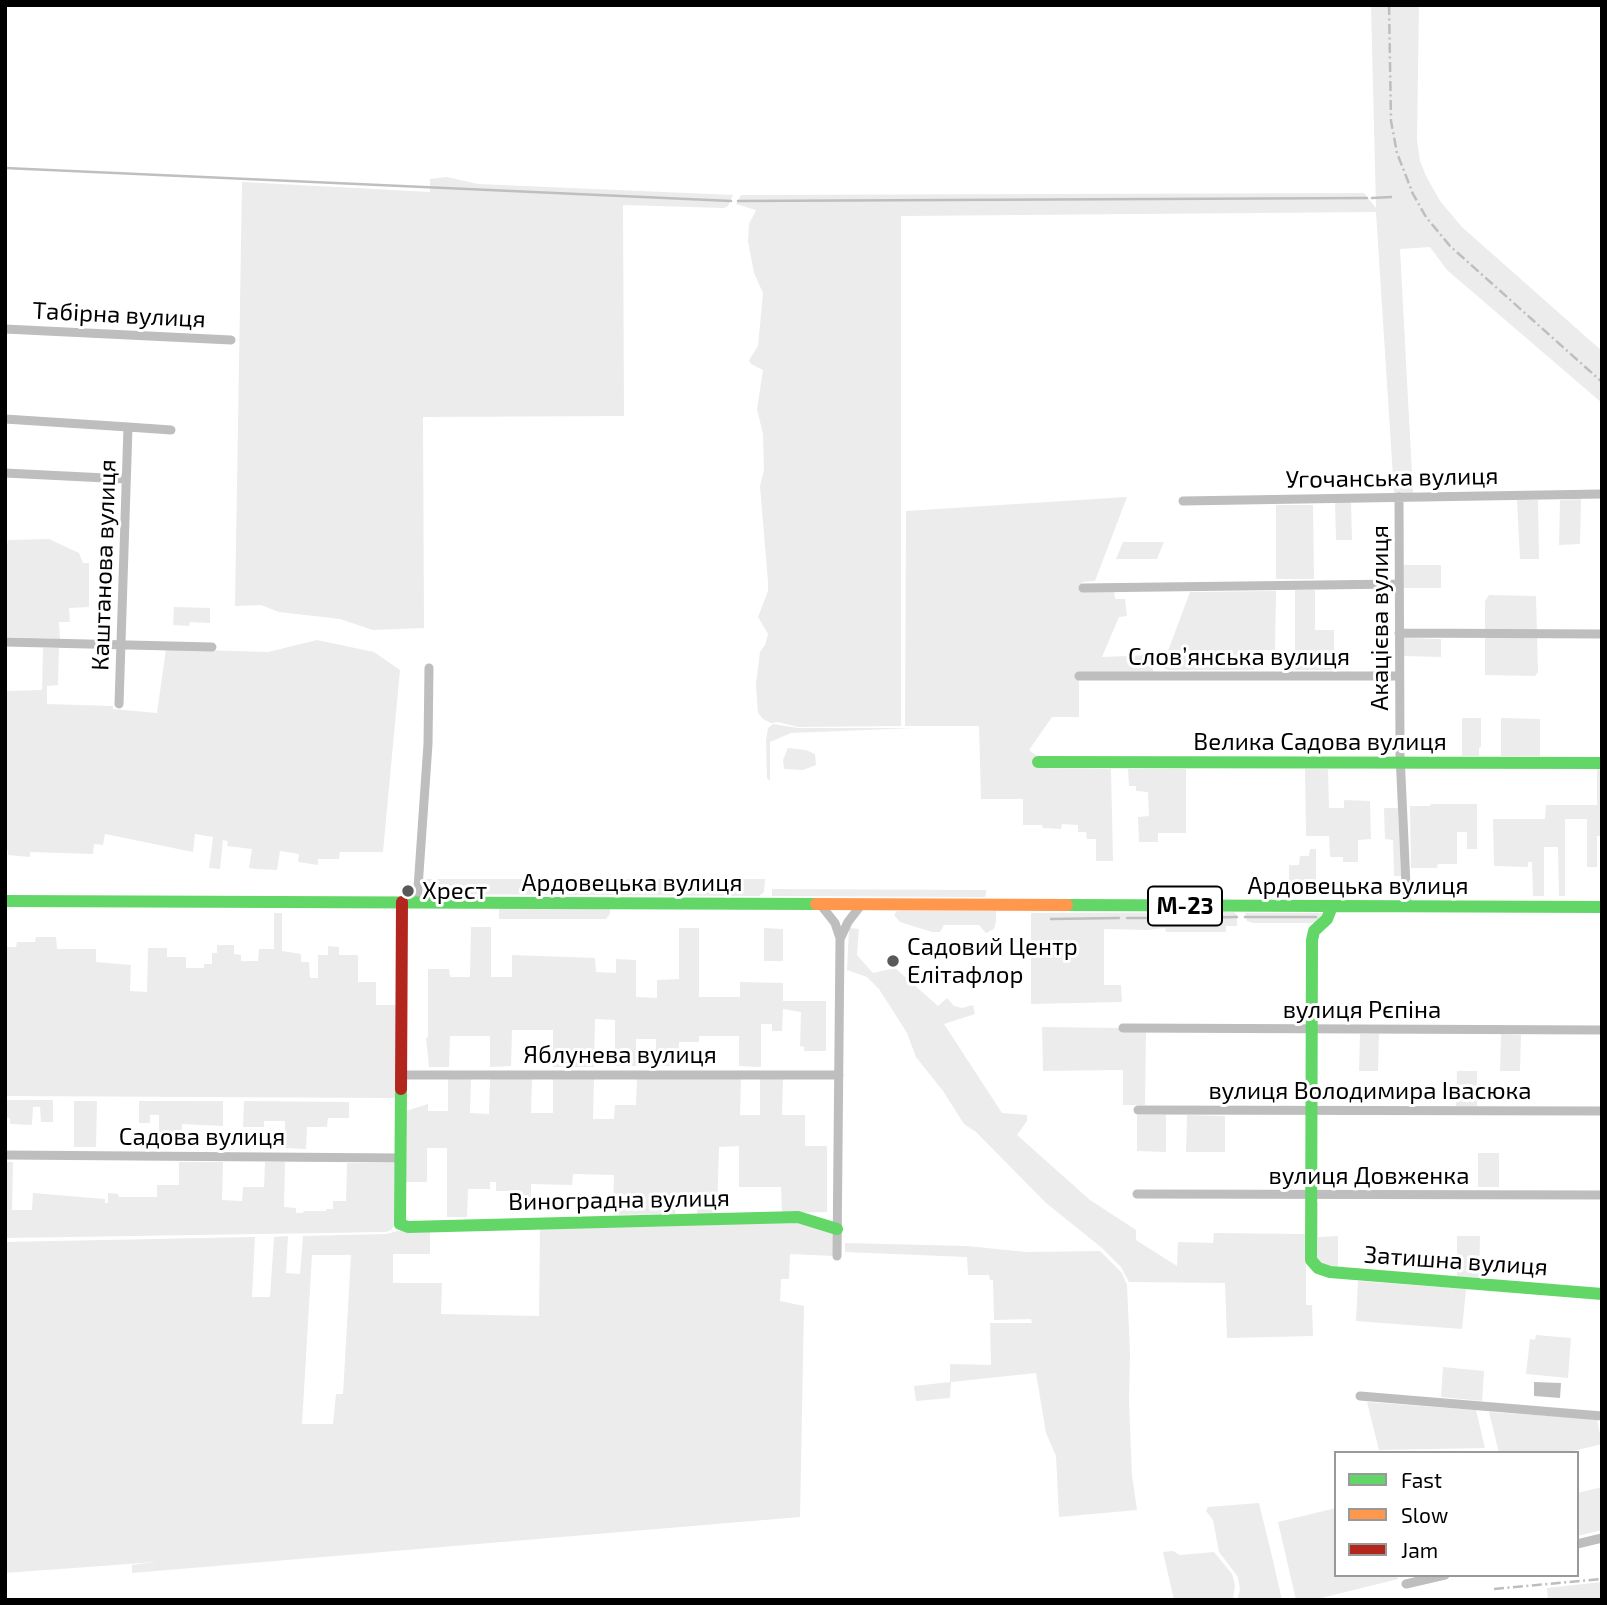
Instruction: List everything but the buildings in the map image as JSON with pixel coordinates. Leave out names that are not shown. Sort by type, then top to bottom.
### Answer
[{"type":"main road","name":"Велика Садова вулиця","points":[[1038,762],[1602,763]]},
{"type":"main road","name":"Ардовецька вулиця","points":[[5,901],[1602,907]]},
{"type":"main road","points":[[399,1158],[402,902]]},
{"type":"main road","points":[[1311,1195],[1313,935],[1330,914],[1332,906]]},
{"type":"main road","name":"Виноградна вулиця","points":[[399,1158],[400,1224],[408,1227],[798,1217],[837,1229]]},
{"type":"main road","name":"Затишна вулиця","points":[[1311,1195],[1311,1260],[1318,1268],[1330,1272],[1602,1294]]},
{"type":"street","name":"Табірна вулиця","points":[[5,329],[231,340]]},
{"type":"street","name":"Каштанова вулиця","points":[[5,419],[171,430]]},
{"type":"street","name":"Каштанова вулиця","points":[[119,704],[128,427]]},
{"type":"street","points":[[5,473],[126,479]]},
{"type":"street","name":"Угочанська вулиця","points":[[1183,501],[1602,494]]},
{"type":"street","name":"Акацієва вулиця","points":[[1399,497],[1399,676],[1406,907]]},
{"type":"street","points":[[1083,588],[1399,584]]},
{"type":"street","points":[[1399,633],[1602,634]]},
{"type":"street","points":[[5,642],[212,647]]},
{"type":"street","points":[[417,902],[428,744],[429,668]]},
{"type":"street","name":"Словʼянська вулиця","points":[[1079,676],[1399,676]]},
{"type":"street","points":[[820,904],[835,923],[840,938],[834,1075],[837,1256]]},
{"type":"street","points":[[840,938],[861,905]]},
{"type":"street","name":"вулиця Рєпіна","points":[[1123,1028],[1602,1030]]},
{"type":"street","name":"Яблунева вулиця","points":[[401,1075],[834,1075]]},
{"type":"street","name":"вулиця Володимира Івасюка","points":[[1138,1110],[1602,1111]]},
{"type":"street","name":"Садова вулиця","points":[[5,1155],[399,1158]]},
{"type":"street","name":"вулиця Довженка","points":[[1137,1194],[1602,1195]]},
{"type":"street","points":[[1360,1396],[1602,1416]]},
{"type":"street","points":[[1579,1544],[1602,1538]]},
{"type":"street","points":[[1406,1584],[1436,1577]]},
{"type":"shaded area","points":[[1371,5],[1419,5],[1417,140],[1420,161],[1426,176],[1440,201],[1462,227],[1602,351],[1602,403],[1447,270],[1430,247],[1400,249],[1413,493],[1394,493],[1376,212],[901,216],[901,726],[798,727],[771,723],[763,719],[758,713],[756,684],[760,652],[768,634],[758,617],[768,591],[760,486],[764,470],[763,434],[757,409],[763,370],[749,360],[758,346],[763,293],[754,273],[748,241],[749,224],[756,210],[736,204],[741,195],[1364,193],[1376,208]]},
{"type":"shaded area","points":[[447,177],[478,184],[733,195],[728,206],[724,208],[623,205],[624,416],[423,417],[424,628],[373,630],[340,619],[279,612],[261,605],[235,606],[242,182],[430,192],[430,179]]},
{"type":"shaded area","points":[[1127,497],[1095,581],[1082,582],[1082,592],[1114,591],[1115,599],[1125,599],[1127,616],[1119,617],[1102,657],[1152,655],[1153,672],[1104,672],[1079,676],[1079,717],[1052,717],[1029,750],[1037,756],[1037,768],[1111,769],[1113,861],[1096,861],[1096,839],[1087,839],[1086,832],[1078,832],[1078,825],[1062,824],[1061,829],[1023,825],[1023,799],[981,799],[979,726],[905,726],[906,511]]},
{"type":"shaded area","points":[[1581,499],[1580,544],[1559,545],[1560,500]]},
{"type":"shaded area","points":[[1517,500],[1538,500],[1539,559],[1520,559]]},
{"type":"shaded area","points":[[1335,501],[1351,501],[1352,540],[1336,540]]},
{"type":"shaded area","points":[[1276,505],[1313,505],[1314,579],[1276,579]]},
{"type":"shaded area","points":[[49,539],[79,553],[83,563],[89,563],[89,607],[69,608],[70,622],[59,622],[60,639],[5,637],[5,559],[8,540]]},
{"type":"shaded area","points":[[1123,542],[1164,542],[1157,559],[1116,559]]},
{"type":"shaded area","points":[[1404,565],[1441,565],[1441,588],[1404,588]]},
{"type":"shaded area","points":[[1295,590],[1315,590],[1315,630],[1334,630],[1334,670],[1295,670]]},
{"type":"shaded area","points":[[1276,591],[1275,650],[1254,650],[1254,670],[1168,670],[1162,667],[1190,592]]},
{"type":"shaded area","points":[[1489,595],[1536,596],[1538,672],[1535,676],[1485,675],[1485,601]]},
{"type":"shaded area","points":[[174,607],[210,608],[210,623],[173,625]]},
{"type":"shaded area","points":[[1404,638],[1441,639],[1441,657],[1404,656]]},
{"type":"shaded area","points":[[317,640],[374,652],[400,670],[383,852],[340,852],[339,859],[318,859],[318,865],[298,862],[299,854],[280,851],[277,870],[256,869],[249,868],[252,849],[227,846],[228,841],[223,840],[220,869],[209,868],[213,837],[195,834],[193,852],[105,834],[103,845],[94,844],[93,854],[30,852],[30,857],[8,855],[8,850],[5,850],[5,691],[42,690],[43,648],[59,648],[58,685],[47,686],[47,704],[113,706],[113,709],[157,713],[166,649],[268,652]]},
{"type":"shaded area","points":[[1462,718],[1481,718],[1479,756],[1462,756]]},
{"type":"shaded area","points":[[1501,718],[1540,719],[1540,756],[1501,756]]},
{"type":"shaded area","points":[[773,724],[798,728],[915,728],[791,733],[770,742],[770,781],[767,778],[766,740],[768,728]]},
{"type":"shaded area","points":[[788,748],[815,754],[816,765],[803,770],[784,769],[783,760]]},
{"type":"shaded area","points":[[1597,768],[1602,768],[1602,836],[1597,836],[1597,867],[1587,867],[1587,819],[1565,819],[1565,896],[1559,896],[1558,847],[1544,847],[1544,896],[1533,896],[1532,862],[1528,862],[1528,867],[1494,866],[1493,819],[1545,819],[1546,805],[1597,805]]},
{"type":"shaded area","points":[[1128,769],[1186,769],[1186,833],[1158,833],[1158,842],[1139,842],[1138,817],[1149,816],[1148,792],[1136,791],[1136,786],[1129,786]]},
{"type":"shaded area","points":[[1305,769],[1328,769],[1329,808],[1344,808],[1344,800],[1370,801],[1371,839],[1358,840],[1358,862],[1343,862],[1343,857],[1330,857],[1329,836],[1306,836]]},
{"type":"shaded area","points":[[1477,804],[1477,849],[1467,849],[1467,832],[1457,832],[1457,864],[1438,864],[1437,868],[1411,868],[1410,806]]},
{"type":"shaded area","points":[[1384,808],[1398,808],[1401,876],[1394,876],[1393,840],[1385,839]]},
{"type":"shaded area","points":[[1310,849],[1316,849],[1316,895],[1289,895],[1289,865],[1299,865],[1300,856],[1309,856]]},
{"type":"shaded area","points":[[425,879],[765,879],[764,892],[759,896],[427,894],[423,891]]},
{"type":"shaded area","points":[[772,889],[986,890],[986,894],[985,897],[772,896]]},
{"type":"shaded area","points":[[499,908],[610,909],[610,914],[606,919],[499,919]]},
{"type":"shaded area","points":[[897,911],[996,911],[996,922],[994,929],[986,933],[979,925],[944,925],[940,932],[932,932],[900,922],[894,915]]},
{"type":"shaded area","points":[[1234,912],[1237,915],[1237,926],[1226,926],[1226,932],[1166,932],[1165,928],[1104,929],[1104,985],[1121,985],[1122,1002],[1031,1004],[1031,913]]},
{"type":"shaded area","points":[[274,913],[282,913],[282,951],[301,954],[301,962],[309,962],[310,978],[318,978],[318,955],[328,955],[328,946],[339,947],[339,955],[358,955],[358,982],[376,982],[376,1005],[396,1005],[396,1098],[5,1096],[5,947],[16,947],[17,942],[35,942],[36,937],[56,937],[57,949],[96,949],[96,962],[131,965],[130,991],[147,992],[148,948],[167,948],[167,957],[186,957],[186,968],[204,968],[204,964],[212,964],[212,953],[217,953],[217,945],[234,945],[234,954],[241,955],[241,961],[258,961],[259,949],[274,949]]},
{"type":"shaded area","points":[[1245,913],[1322,915],[1315,923],[1253,923],[1247,921]]},
{"type":"shaded area","points":[[471,927],[491,927],[491,977],[512,977],[512,955],[595,958],[596,972],[616,973],[616,959],[636,960],[636,997],[657,998],[657,980],[679,979],[679,928],[699,928],[699,997],[740,997],[740,982],[783,983],[783,1001],[826,1001],[826,1051],[804,1051],[804,1047],[800,1046],[801,1012],[783,1009],[782,1031],[772,1031],[772,1024],[761,1024],[761,1067],[739,1066],[739,1036],[699,1036],[699,1042],[679,1042],[678,1066],[656,1066],[656,1039],[636,1039],[636,1066],[615,1066],[615,1020],[595,1019],[594,1067],[553,1067],[553,1030],[512,1030],[511,1066],[490,1067],[490,1036],[450,1036],[449,1067],[429,1067],[426,1038],[428,969],[449,969],[450,977],[470,977]]},
{"type":"shaded area","points":[[764,928],[783,929],[783,961],[764,961]]},
{"type":"shaded area","points":[[849,928],[859,929],[857,955],[873,973],[895,968],[938,1006],[947,998],[954,1006],[962,1008],[973,1005],[975,1014],[944,1024],[1002,1113],[1027,1115],[1027,1121],[1017,1135],[1090,1200],[1136,1230],[1136,1240],[1177,1266],[1178,1242],[1213,1243],[1214,1233],[1306,1234],[1306,1305],[1312,1305],[1313,1336],[1227,1338],[1225,1283],[1129,1282],[1121,1267],[1102,1248],[1046,1203],[976,1132],[964,1124],[943,1091],[916,1057],[907,1033],[879,989],[867,977],[847,970]]},
{"type":"shaded area","points":[[1042,1027],[1123,1028],[1146,1031],[1145,1105],[1123,1105],[1123,1070],[1043,1071]]},
{"type":"shaded area","points":[[1360,1034],[1379,1034],[1378,1071],[1359,1071]]},
{"type":"shaded area","points":[[1501,1034],[1521,1035],[1520,1071],[1500,1071]]},
{"type":"shaded area","points":[[1457,1071],[1477,1071],[1477,1106],[1456,1106]]},
{"type":"shaded area","points":[[532,1078],[531,1113],[553,1113],[553,1078],[594,1078],[593,1119],[614,1119],[615,1105],[636,1105],[637,1078],[741,1078],[740,1115],[760,1115],[760,1078],[783,1078],[782,1115],[805,1115],[805,1146],[827,1146],[827,1212],[782,1213],[781,1187],[739,1187],[739,1146],[719,1147],[717,1214],[697,1214],[697,1193],[676,1194],[675,1214],[613,1215],[614,1175],[573,1174],[572,1185],[531,1184],[531,1197],[510,1197],[510,1191],[496,1191],[496,1182],[490,1182],[490,1189],[468,1189],[467,1217],[447,1217],[447,1148],[427,1148],[427,1182],[406,1182],[406,1111],[428,1104],[428,1111],[448,1111],[448,1079],[471,1079],[470,1113],[489,1114],[490,1079]]},
{"type":"shaded area","points":[[5,1100],[53,1100],[53,1122],[41,1122],[40,1107],[33,1107],[32,1125],[10,1124],[10,1118],[5,1118]]},
{"type":"shaded area","points":[[74,1101],[97,1101],[96,1147],[74,1147]]},
{"type":"shaded area","points":[[139,1101],[223,1101],[223,1126],[182,1124],[181,1147],[159,1147],[159,1115],[150,1115],[150,1123],[139,1123]]},
{"type":"shaded area","points":[[244,1101],[349,1102],[349,1118],[328,1118],[327,1127],[307,1127],[306,1149],[285,1148],[285,1121],[264,1121],[264,1127],[243,1127]]},
{"type":"shaded area","points":[[1137,1115],[1166,1115],[1166,1152],[1137,1151]]},
{"type":"shaded area","points":[[1187,1115],[1225,1116],[1225,1152],[1186,1152]]},
{"type":"shaded area","points":[[1478,1153],[1499,1153],[1499,1187],[1478,1187]]},
{"type":"shaded area","points":[[5,1162],[13,1162],[12,1210],[32,1210],[33,1193],[105,1199],[105,1203],[108,1203],[108,1193],[118,1194],[119,1197],[157,1197],[157,1185],[179,1185],[179,1162],[223,1162],[222,1200],[242,1201],[243,1187],[264,1187],[265,1162],[285,1162],[284,1207],[296,1208],[296,1213],[326,1211],[333,1209],[333,1201],[346,1201],[347,1163],[396,1163],[395,1225],[386,1232],[5,1238]]},
{"type":"shaded area","points":[[1314,1202],[1318,1202],[1318,1237],[1338,1236],[1338,1269],[1324,1267],[1314,1258]]},
{"type":"shaded area","points":[[791,1220],[833,1231],[834,1256],[790,1254],[789,1279],[781,1279],[780,1301],[804,1306],[800,1517],[132,1573],[132,1565],[156,1562],[5,1573],[5,1242],[255,1237],[252,1297],[270,1297],[274,1237],[288,1236],[286,1273],[300,1274],[303,1236],[386,1234],[430,1229],[430,1254],[393,1254],[393,1283],[442,1283],[441,1314],[539,1316],[540,1226]],"holes":[[[312,1255],[351,1255],[343,1394],[336,1394],[333,1424],[302,1424]]]},
{"type":"shaded area","points":[[1457,1236],[1480,1236],[1479,1278],[1457,1276]]},
{"type":"shaded area","points":[[845,1243],[967,1246],[1026,1252],[1100,1251],[1122,1273],[1127,1285],[1132,1475],[1137,1510],[1059,1517],[1056,1456],[1046,1433],[1036,1373],[951,1382],[950,1398],[916,1401],[914,1386],[950,1382],[950,1364],[991,1365],[990,1323],[1032,1323],[1031,1319],[994,1320],[993,1280],[990,1280],[989,1275],[968,1275],[967,1257],[845,1252]]},
{"type":"shaded area","points":[[1358,1281],[1466,1289],[1462,1329],[1356,1321]]},
{"type":"shaded area","points":[[1536,1335],[1571,1338],[1568,1378],[1526,1374],[1530,1339],[1535,1340]]},
{"type":"shaded area","points":[[1443,1367],[1484,1371],[1482,1401],[1441,1397]]},
{"type":"shaded area","points":[[1534,1382],[1561,1383],[1560,1398],[1534,1396]]},
{"type":"shaded area","points":[[1367,1402],[1476,1410],[1485,1448],[1379,1450]]},
{"type":"shaded area","points":[[1489,1412],[1597,1419],[1602,1444],[1573,1451],[1499,1451]]},
{"type":"shaded area","points":[[1602,1487],[1602,1530],[1579,1536],[1579,1493]]},
{"type":"shaded area","points":[[1259,1503],[1282,1600],[1237,1600],[1240,1590],[1238,1577],[1219,1552],[1213,1520],[1206,1511],[1208,1507]]},
{"type":"shaded area","points":[[1334,1508],[1334,1577],[1398,1579],[1313,1600],[1296,1600],[1278,1522]]},
{"type":"shaded area","points":[[1173,1551],[1180,1555],[1214,1552],[1232,1574],[1235,1585],[1233,1600],[1174,1600],[1163,1552]]},
{"type":"shaded area","points":[[1602,1582],[1602,1600],[1548,1600],[1547,1588]]},
{"type":"waterway","points":[[5,168],[731,201]]},
{"type":"waterway","points":[[1372,198],[1391,197]]},
{"type":"waterway","points":[[738,201],[1367,198]]},
{"type":"waterway","points":[[1175,918],[1237,917]]},
{"type":"waterway","points":[[1245,917],[1316,917]]},
{"type":"waterway","points":[[1051,919],[1119,918]]},
{"type":"waterway","points":[[1127,918],[1146,918]]},
{"type":"waterway","points":[[1155,918],[1166,918]]},
{"type":"railway","points":[[1389,5],[1391,121],[1397,153],[1413,194],[1426,217],[1450,246],[1602,382]]},
{"type":"railway","points":[[1494,1589],[1602,1579]]},
{"type":"traffic: fast","points":[[1038,762],[1602,763]]},
{"type":"traffic: fast","points":[[5,901],[816,904]]},
{"type":"traffic: fast","points":[[1067,905],[1602,907]]},
{"type":"traffic: fast","points":[[1332,906],[1327,919],[1314,931],[1312,940],[1311,1260],[1318,1268],[1330,1272],[1602,1294]]},
{"type":"traffic: fast","points":[[401,1089],[400,1224],[408,1227],[798,1217],[837,1229]]},
{"type":"traffic: slow","points":[[816,904],[1067,905]]},
{"type":"traffic: jam","points":[[401,1089],[402,902]]},
{"type":"place","name":"Хрест","points":[[408,891]]},
{"type":"place","name":"Садовий Центр Елітафлор","points":[[893,961]]}]
